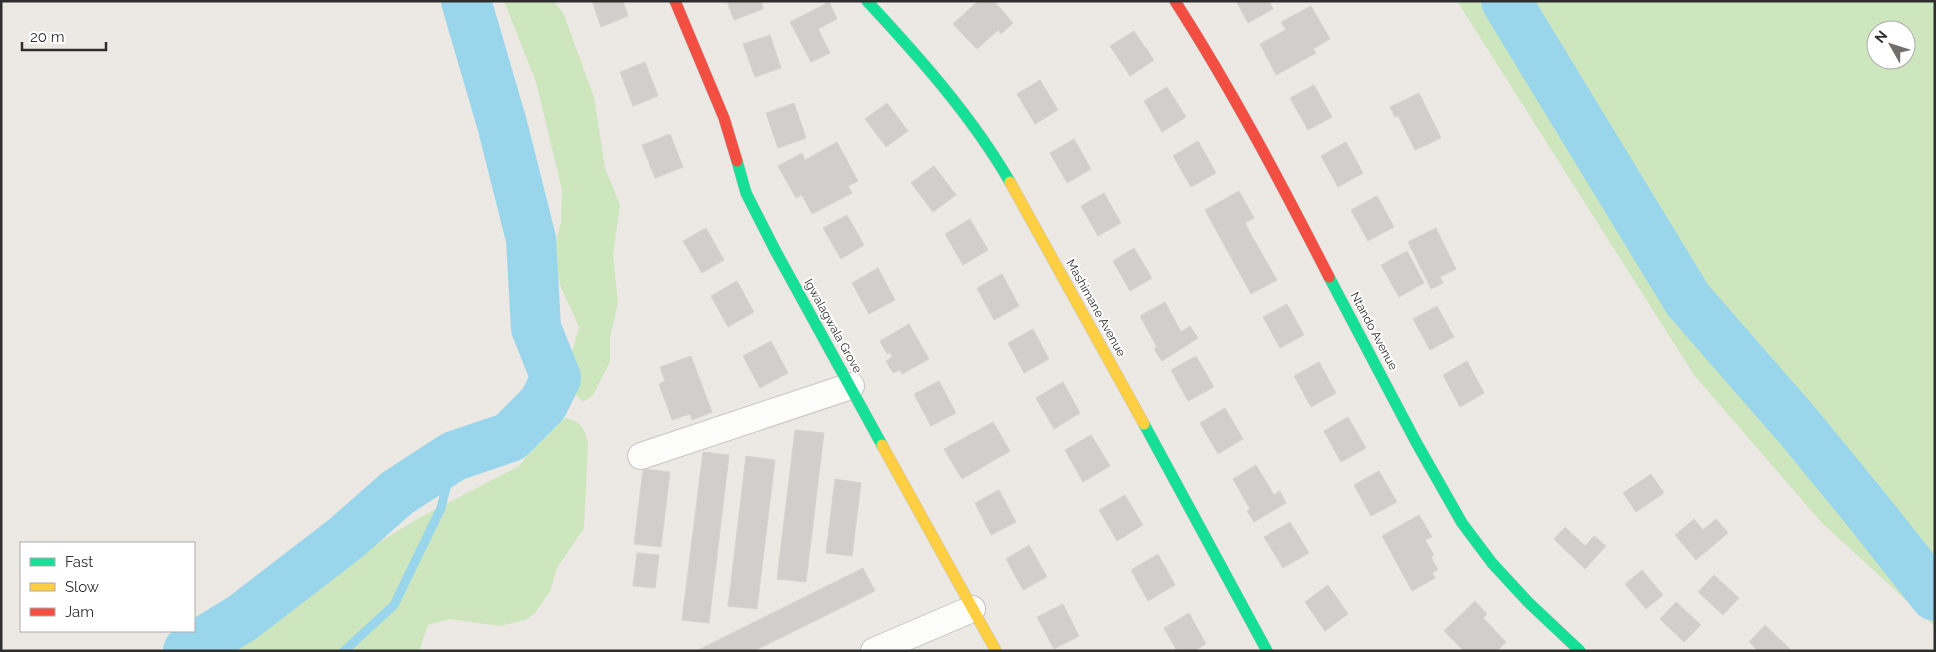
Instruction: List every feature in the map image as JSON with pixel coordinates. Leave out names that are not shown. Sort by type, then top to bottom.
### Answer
[{"type":"street","name":"Igwalagwala Grove","points":[[674,1],[724,118],[746,193],[775,250],[996,651]]},
{"type":"street","name":"Mashimane Avenue","points":[[867,1],[922,61],[950,96],[1008,179],[1267,651]]},
{"type":"street","name":"Ntando Avenue","points":[[1175,1],[1205,48],[1270,163],[1416,442],[1462,523],[1492,562],[1528,602],[1580,651]]},
{"type":"street","points":[[641,456],[851,386]]},
{"type":"street","points":[[874,651],[972,609]]},
{"type":"green space","points":[[504,1],[554,1],[564,15],[594,97],[605,168],[620,205],[613,255],[618,303],[610,338],[610,362],[593,395],[583,402],[575,394],[570,359],[579,327],[560,285],[553,250],[561,223],[562,190],[536,82]]},
{"type":"green space","points":[[1457,1],[1935,1],[1935,627],[1821,522],[1694,375]]},
{"type":"green space","points":[[565,418],[581,426],[588,442],[584,528],[557,568],[550,591],[535,613],[525,620],[500,626],[450,619],[428,625],[419,651],[224,651],[258,633],[327,574],[419,518],[519,466],[547,430]]},
{"type":"building","points":[[592,1],[623,1],[628,16],[601,27]]},
{"type":"building","points":[[727,1],[761,1],[763,9],[734,20]]},
{"type":"building","points":[[978,1],[994,1],[1013,23],[1001,34],[998,30],[977,49],[953,24]]},
{"type":"building","points":[[1236,1],[1269,1],[1273,9],[1248,23]]},
{"type":"building","points":[[829,2],[837,19],[818,29],[830,53],[811,62],[790,22]]},
{"type":"building","points":[[1311,6],[1330,39],[1313,49],[1316,53],[1276,75],[1260,44],[1286,30],[1281,22]]},
{"type":"building","points":[[1134,31],[1154,60],[1130,76],[1110,46]]},
{"type":"building","points":[[770,35],[781,68],[755,77],[743,44]]},
{"type":"building","points":[[645,62],[658,96],[633,106],[620,72]]},
{"type":"building","points":[[1040,80],[1058,110],[1035,124],[1017,94]]},
{"type":"building","points":[[1314,85],[1332,117],[1308,130],[1290,98]]},
{"type":"building","points":[[1167,87],[1186,117],[1162,132],[1144,101]]},
{"type":"building","points":[[1419,93],[1441,138],[1415,150],[1398,116],[1395,117],[1390,107]]},
{"type":"building","points":[[794,103],[806,138],[778,148],[766,113]]},
{"type":"building","points":[[887,103],[908,131],[886,147],[865,119]]},
{"type":"building","points":[[670,134],[683,167],[655,178],[642,145]]},
{"type":"building","points":[[1074,139],[1091,169],[1067,183],[1050,153]]},
{"type":"building","points":[[1198,141],[1216,173],[1191,187],[1173,156]]},
{"type":"building","points":[[837,142],[858,181],[848,186],[852,193],[812,214],[802,195],[796,198],[778,166],[802,153],[805,160]]},
{"type":"building","points":[[1346,142],[1363,173],[1338,187],[1321,156]]},
{"type":"building","points":[[934,166],[956,195],[933,212],[911,183]]},
{"type":"building","points":[[1239,191],[1254,218],[1245,223],[1253,238],[1228,252],[1205,210]]},
{"type":"building","points":[[1104,193],[1121,223],[1098,236],[1081,206]]},
{"type":"building","points":[[1377,196],[1394,227],[1368,241],[1351,210]]},
{"type":"building","points":[[847,215],[864,245],[841,259],[823,228]]},
{"type":"building","points":[[970,219],[988,250],[963,265],[945,234]]},
{"type":"building","points":[[706,228],[724,260],[702,273],[683,241]]},
{"type":"building","points":[[1436,228],[1456,269],[1440,277],[1443,283],[1431,289],[1408,242]]},
{"type":"building","points":[[1253,238],[1277,280],[1251,294],[1228,252]]},
{"type":"building","points":[[1134,248],[1152,278],[1130,291],[1113,261]]},
{"type":"building","points":[[1407,251],[1424,283],[1399,297],[1381,265]]},
{"type":"building","points":[[878,268],[895,300],[869,314],[852,283]]},
{"type":"building","points":[[1002,274],[1019,306],[994,320],[977,288]]},
{"type":"building","points":[[737,281],[754,312],[728,327],[711,296]]},
{"type":"building","points":[[1165,302],[1181,332],[1190,326],[1198,338],[1162,361],[1154,349],[1157,347],[1140,316]]},
{"type":"building","points":[[1287,304],[1304,335],[1280,348],[1263,317]]},
{"type":"building","points":[[1437,306],[1454,337],[1430,350],[1413,319]]},
{"type":"building","points":[[909,324],[929,359],[902,374],[900,370],[893,373],[886,361],[892,357],[890,352],[887,354],[880,341]]},
{"type":"building","points":[[1033,329],[1049,359],[1024,373],[1008,343]]},
{"type":"building","points":[[771,341],[788,373],[760,388],[743,356]]},
{"type":"building","points":[[691,356],[712,412],[692,420],[690,414],[672,420],[659,384],[665,381],[660,367]]},
{"type":"building","points":[[1196,356],[1214,387],[1188,401],[1171,370]]},
{"type":"building","points":[[1467,361],[1484,393],[1460,407],[1443,375]]},
{"type":"building","points":[[1319,362],[1336,393],[1311,407],[1294,376]]},
{"type":"building","points":[[939,381],[956,413],[931,426],[914,394]]},
{"type":"building","points":[[1063,382],[1080,413],[1054,429],[1036,398]]},
{"type":"building","points":[[1225,408],[1243,439],[1218,454],[1200,423]]},
{"type":"building","points":[[1348,417],[1366,448],[1341,462],[1324,431]]},
{"type":"building","points":[[993,422],[1010,451],[962,479],[944,449]]},
{"type":"building","points":[[795,430],[824,433],[806,582],[777,579]]},
{"type":"building","points":[[1091,435],[1110,466],[1083,482],[1065,450]]},
{"type":"building","points":[[703,452],[729,455],[709,623],[682,620]]},
{"type":"building","points":[[746,456],[775,460],[757,609],[728,606]]},
{"type":"building","points":[[1256,465],[1274,495],[1280,491],[1286,503],[1254,522],[1247,511],[1250,509],[1233,479]]},
{"type":"building","points":[[643,469],[670,472],[661,547],[634,544]]},
{"type":"building","points":[[1379,471],[1397,502],[1371,516],[1354,485]]},
{"type":"building","points":[[1651,474],[1664,493],[1636,512],[1623,493]]},
{"type":"building","points":[[835,479],[861,483],[852,556],[826,553]]},
{"type":"building","points":[[999,490],[1016,522],[991,535],[975,503]]},
{"type":"building","points":[[1125,495],[1143,525],[1117,541],[1099,510]]},
{"type":"building","points":[[1419,515],[1432,537],[1425,540],[1434,555],[1431,557],[1438,570],[1432,573],[1435,578],[1412,591],[1382,536]]},
{"type":"building","points":[[1694,519],[1703,530],[1716,519],[1728,533],[1696,560],[1675,535]]},
{"type":"building","points":[[1290,522],[1309,553],[1283,568],[1264,537]]},
{"type":"building","points":[[1565,527],[1585,546],[1594,536],[1606,546],[1585,569],[1554,539]]},
{"type":"building","points":[[1029,545],[1047,577],[1023,590],[1006,559]]},
{"type":"building","points":[[637,553],[659,555],[655,588],[633,586]]},
{"type":"building","points":[[1158,554],[1175,585],[1148,601],[1131,570]]},
{"type":"building","points":[[863,568],[875,591],[754,651],[696,651]]},
{"type":"building","points":[[1642,570],[1663,595],[1646,609],[1625,584]]},
{"type":"building","points":[[1714,575],[1739,598],[1723,615],[1698,592]]},
{"type":"building","points":[[1328,585],[1348,614],[1325,631],[1305,602]]},
{"type":"building","points":[[1475,601],[1487,614],[1483,618],[1506,642],[1497,651],[1464,651],[1444,631]]},
{"type":"building","points":[[1676,602],[1701,625],[1684,642],[1660,619]]},
{"type":"building","points":[[1063,604],[1079,636],[1054,649],[1037,617]]},
{"type":"building","points":[[1189,613],[1206,644],[1194,651],[1177,651],[1164,628]]},
{"type":"building","points":[[1765,625],[1790,649],[1788,651],[1758,651],[1749,642]]},
{"type":"waterway","points":[[188,651],[242,618],[346,538],[397,493],[454,456],[510,437],[543,404],[556,378],[536,328],[531,239],[502,124],[466,1]]},
{"type":"waterway","points":[[1506,1],[1688,300],[1798,426],[1935,596]]},
{"type":"waterway","points":[[344,651],[394,605],[441,508],[454,456]]},
{"type":"traffic: fast","points":[[867,1],[943,87],[979,133],[1010,182]]},
{"type":"traffic: fast","points":[[737,161],[746,193],[775,250],[882,445]]},
{"type":"traffic: fast","points":[[1329,277],[1416,442],[1462,523],[1492,563],[1528,602],[1580,651]]},
{"type":"traffic: fast","points":[[1144,424],[1267,651]]},
{"type":"traffic: slow","points":[[1010,182],[1144,424]]},
{"type":"traffic: slow","points":[[882,445],[996,651]]},
{"type":"traffic: jam","points":[[675,1],[724,118],[737,161]]},
{"type":"traffic: jam","points":[[1175,1],[1255,137],[1329,277]]}]
